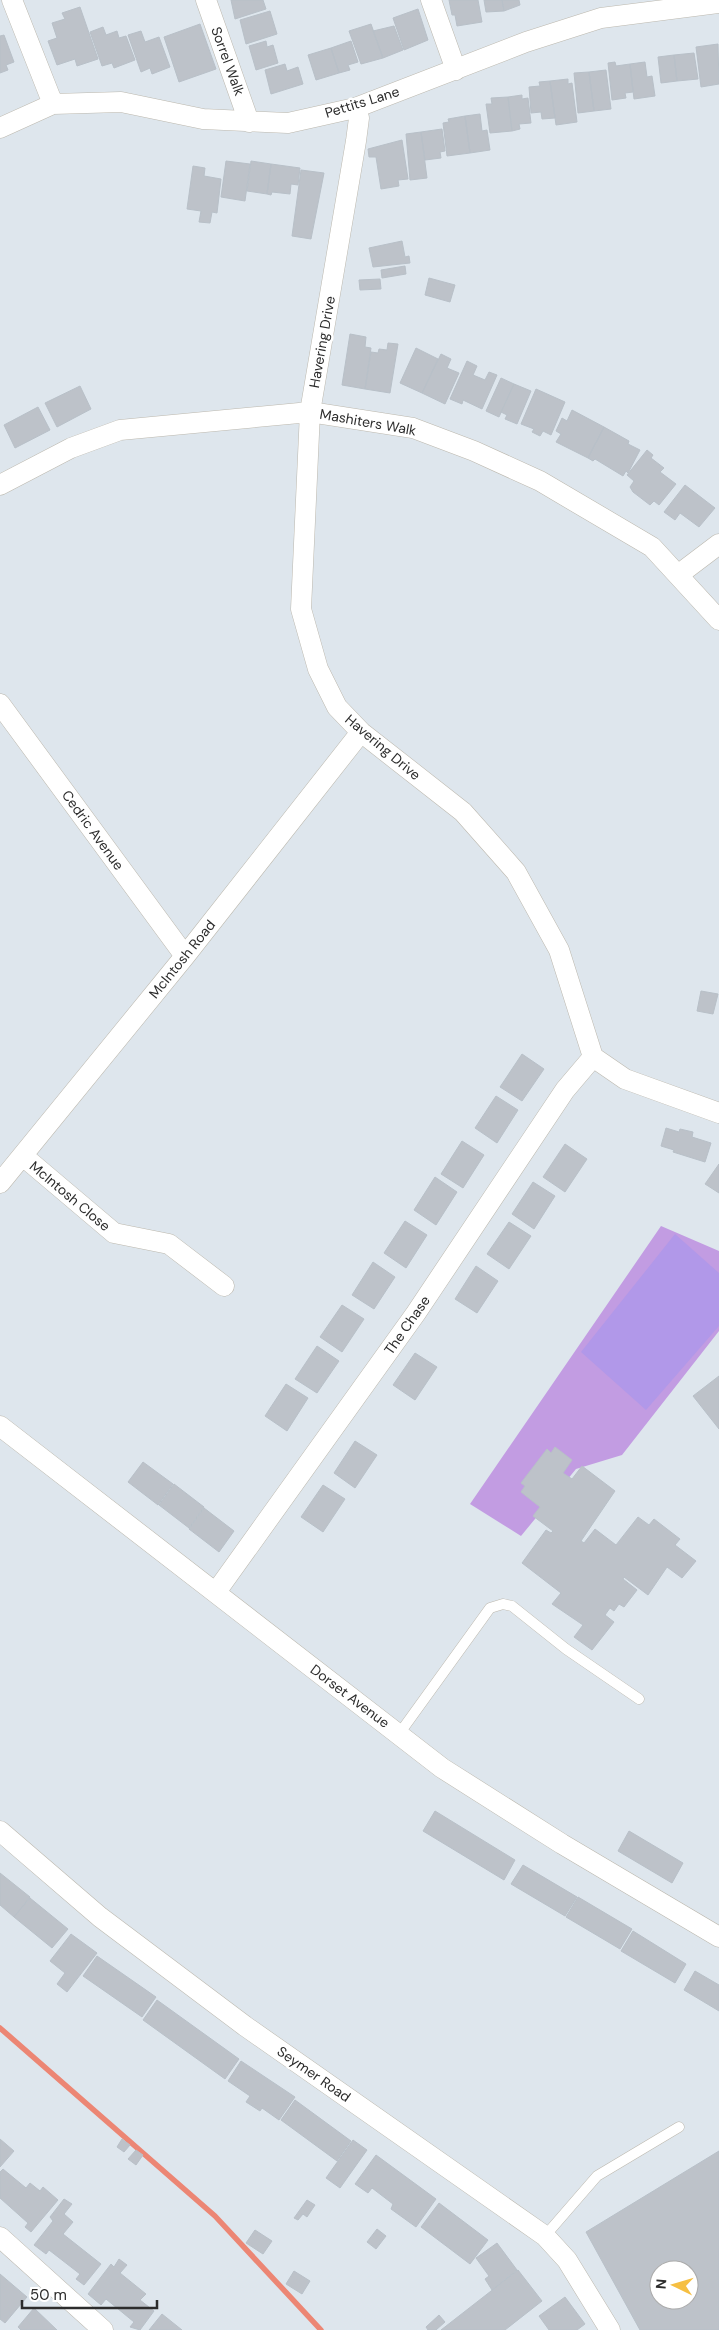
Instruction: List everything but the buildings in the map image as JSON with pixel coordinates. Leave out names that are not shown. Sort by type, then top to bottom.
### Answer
[{"type":"street","points":[[12,0],[53,104]]},
{"type":"street","name":"Sorrel Walk","points":[[206,0],[250,122]]},
{"type":"street","points":[[431,0],[456,70]]},
{"type":"street","name":"Pettits Lane","points":[[0,128],[53,104],[121,102],[203,119],[288,122],[355,108],[526,42],[601,18],[719,3]]},
{"type":"street","name":"Havering Drive","points":[[355,108],[359,118],[356,142],[310,412],[301,609],[318,669],[337,707],[361,732],[463,812],[516,872],[559,950],[593,1057]]},
{"type":"street","name":"Mashiters Walk","points":[[0,485],[70,448],[120,430],[310,412],[413,428],[474,450],[540,481],[652,547],[719,620]]},
{"type":"street","points":[[678,575],[719,544]]},
{"type":"street","name":"Cedric Avenue","points":[[0,704],[185,956]]},
{"type":"street","name":"McIntosh Road","points":[[3,1172],[23,1156],[185,956],[361,732]]},
{"type":"street","points":[[593,1057],[625,1079],[719,1113]]},
{"type":"street","name":"The Chase","points":[[216,1592],[416,1313],[565,1090],[593,1057]]},
{"type":"street","name":"McIntosh Close","points":[[23,1156],[114,1233],[169,1244],[224,1286]]},
{"type":"street","name":"Dorset Avenue","points":[[0,1426],[442,1768],[562,1844],[719,1937]]},
{"type":"street","name":"Seymer Road","points":[[0,1831],[100,1917],[245,2026],[545,2236],[566,2260],[610,2330]]},
{"type":"street","points":[[0,2237],[103,2330]]},
{"type":"lane","points":[[399,1734],[490,1608],[503,1604],[512,1606],[566,1649],[639,1699]]},
{"type":"lane","points":[[545,2236],[597,2176],[679,2127]]},
{"type":"shaded area","points":[[661,1226],[719,1251],[719,1331],[622,1455],[576,1469],[521,1536],[470,1504]]},
{"type":"shaded area","points":[[675,1234],[719,1273],[719,1326],[646,1410],[581,1352]]},
{"type":"waterway","points":[[0,2028],[215,2216],[321,2330]]}]
